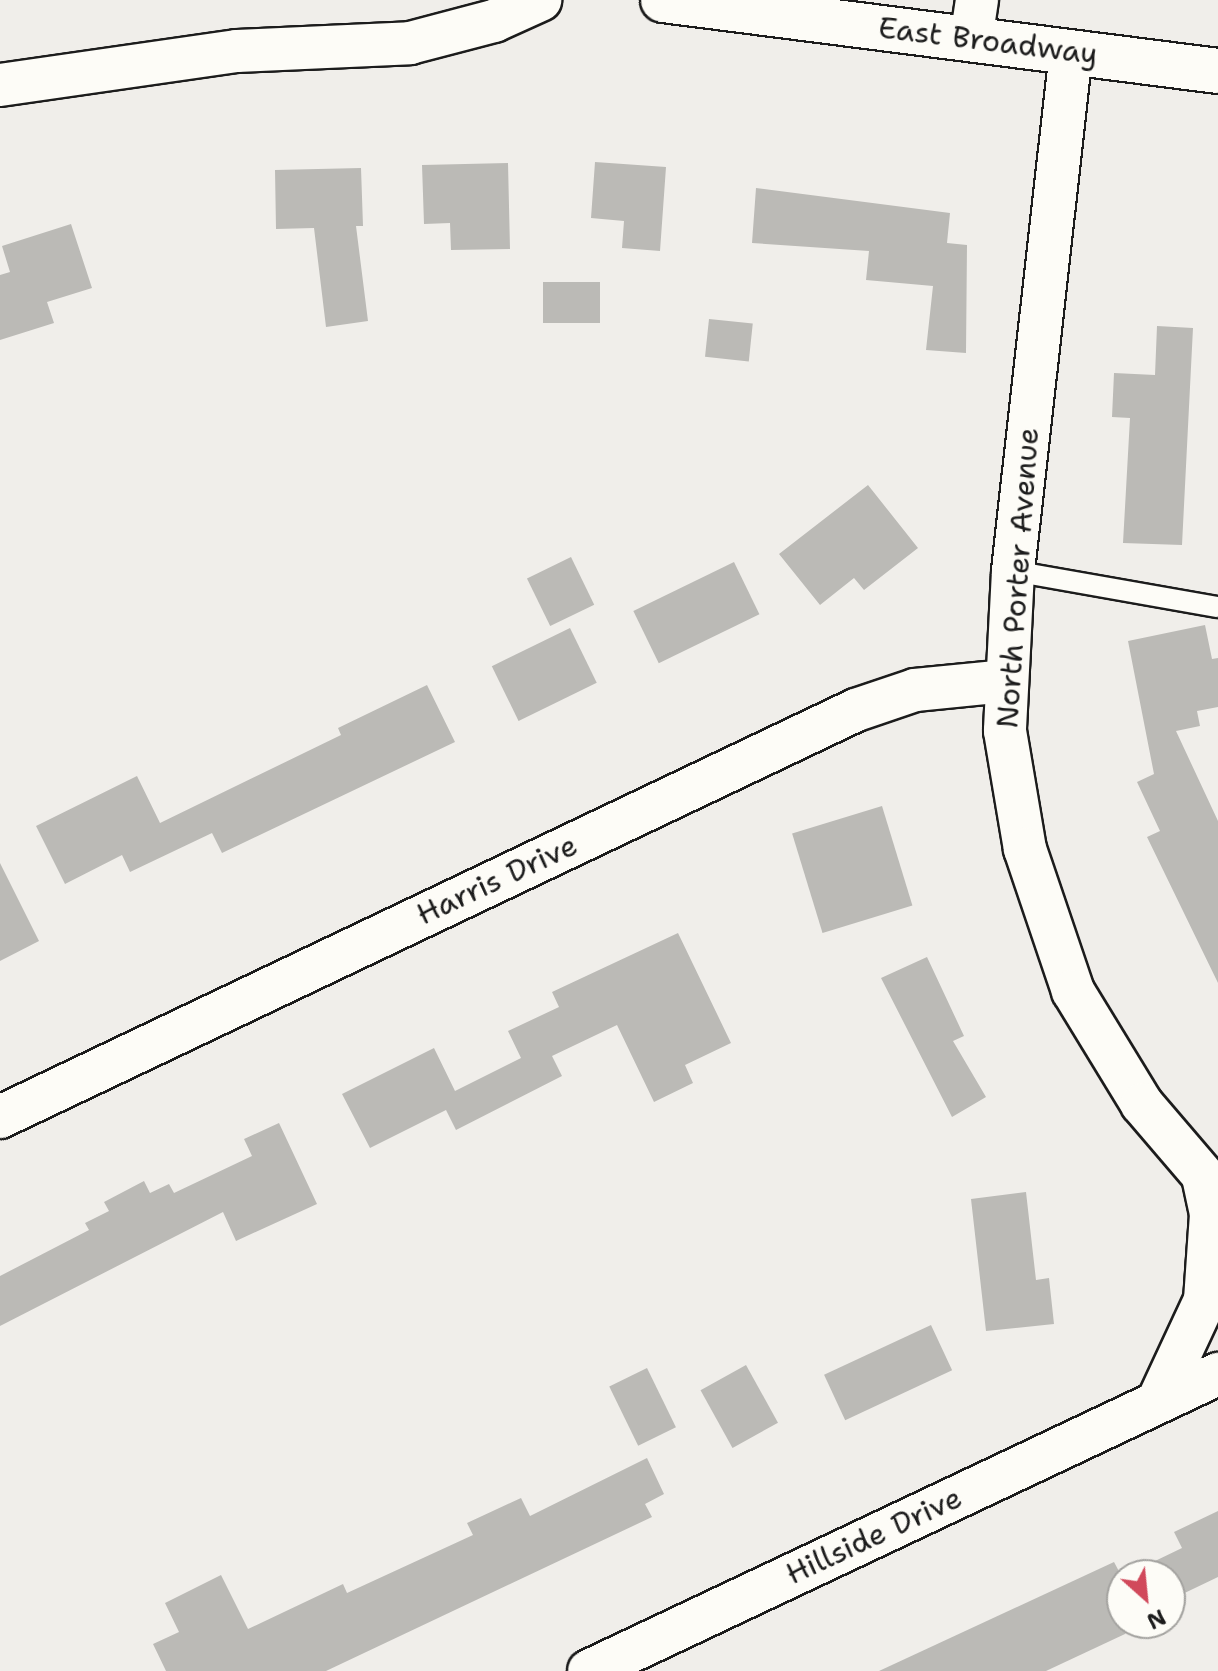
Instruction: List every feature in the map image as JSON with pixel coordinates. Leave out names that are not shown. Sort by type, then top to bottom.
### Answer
[{"type":"main road","name":"East Broadway","points":[[663,0],[974,20],[1071,52],[1218,71]]},
{"type":"street","points":[[0,85],[237,51],[410,43],[494,21],[540,0]]},
{"type":"street","name":"North Porter Avenue","points":[[1071,52],[1013,571],[1005,681],[1005,731],[1025,849],[1045,921],[1106,1052],[1211,1186]]},
{"type":"street","name":"Harris Drive","points":[[0,1117],[856,710],[915,690],[1005,681]]},
{"type":"street","points":[[1158,1401],[1205,1300],[1211,1186]]},
{"type":"street","name":"Hillside Drive","points":[[589,1671],[1218,1374]]},
{"type":"lane","points":[[1013,571],[1218,607]]},
{"type":"building","points":[[595,162],[666,167],[660,251],[622,248],[624,221],[591,218]]},
{"type":"building","points":[[508,163],[510,249],[451,250],[450,223],[424,224],[422,165]]},
{"type":"building","points":[[361,168],[363,226],[356,226],[368,321],[326,327],[314,228],[276,229],[275,170]]},
{"type":"building","points":[[756,188],[950,213],[947,243],[967,245],[966,353],[926,350],[933,286],[866,280],[869,251],[752,243]]},
{"type":"building","points":[[71,224],[92,288],[47,302],[54,323],[0,340],[0,275],[10,272],[2,246]]},
{"type":"building","points":[[543,282],[600,282],[600,323],[543,323]]},
{"type":"building","points":[[709,319],[753,324],[749,361],[705,357]]},
{"type":"building","points":[[1157,326],[1193,328],[1182,545],[1123,543],[1130,418],[1112,417],[1114,373],[1155,375]]},
{"type":"building","points":[[868,485],[918,548],[864,590],[854,578],[820,605],[779,554]]},
{"type":"building","points":[[571,557],[594,605],[550,626],[527,578]]},
{"type":"building","points":[[734,562],[759,614],[659,663],[633,611]]},
{"type":"building","points":[[1205,625],[1212,659],[1218,658],[1218,707],[1197,711],[1200,726],[1176,731],[1218,821],[1218,983],[1147,837],[1160,831],[1137,782],[1154,774],[1128,641]]},
{"type":"building","points":[[570,628],[597,683],[519,721],[492,666]]},
{"type":"building","points":[[427,685],[455,742],[222,853],[212,833],[130,872],[122,855],[65,884],[36,826],[137,776],[160,823],[341,735],[338,728]]},
{"type":"building","points":[[882,806],[912,905],[823,933],[792,833]]},
{"type":"building","points":[[0,863],[39,941],[0,961]]},
{"type":"building","points":[[678,933],[731,1043],[685,1065],[693,1083],[654,1102],[617,1025],[552,1056],[562,1076],[456,1130],[446,1110],[370,1148],[342,1094],[434,1048],[455,1091],[521,1058],[508,1031],[559,1007],[552,992]]},
{"type":"building","points":[[927,957],[964,1036],[953,1041],[986,1097],[952,1117],[881,978]]},
{"type":"building","points":[[279,1123],[317,1204],[236,1241],[223,1212],[0,1326],[0,1276],[89,1230],[85,1223],[109,1211],[104,1202],[144,1181],[150,1193],[169,1184],[174,1193],[252,1156],[244,1139]]},
{"type":"building","points":[[1026,1192],[1036,1280],[1049,1278],[1054,1324],[986,1331],[971,1199]]},
{"type":"building","points":[[931,1325],[952,1370],[845,1420],[824,1375]]},
{"type":"building","points":[[746,1365],[778,1423],[733,1448],[701,1390]]},
{"type":"building","points":[[647,1368],[676,1427],[638,1446],[609,1386]]},
{"type":"building","points":[[647,1458],[664,1494],[645,1504],[652,1517],[326,1671],[166,1671],[153,1644],[179,1632],[165,1603],[221,1575],[248,1629],[343,1584],[347,1593],[473,1535],[467,1523],[521,1498],[530,1516]]},
{"type":"building","points":[[1218,1511],[1218,1577],[1186,1592],[1186,1559],[1159,1559],[1182,1548],[1174,1532]]},
{"type":"building","points":[[1106,1566],[1106,1639],[1114,1639],[1046,1671],[879,1671]]}]
